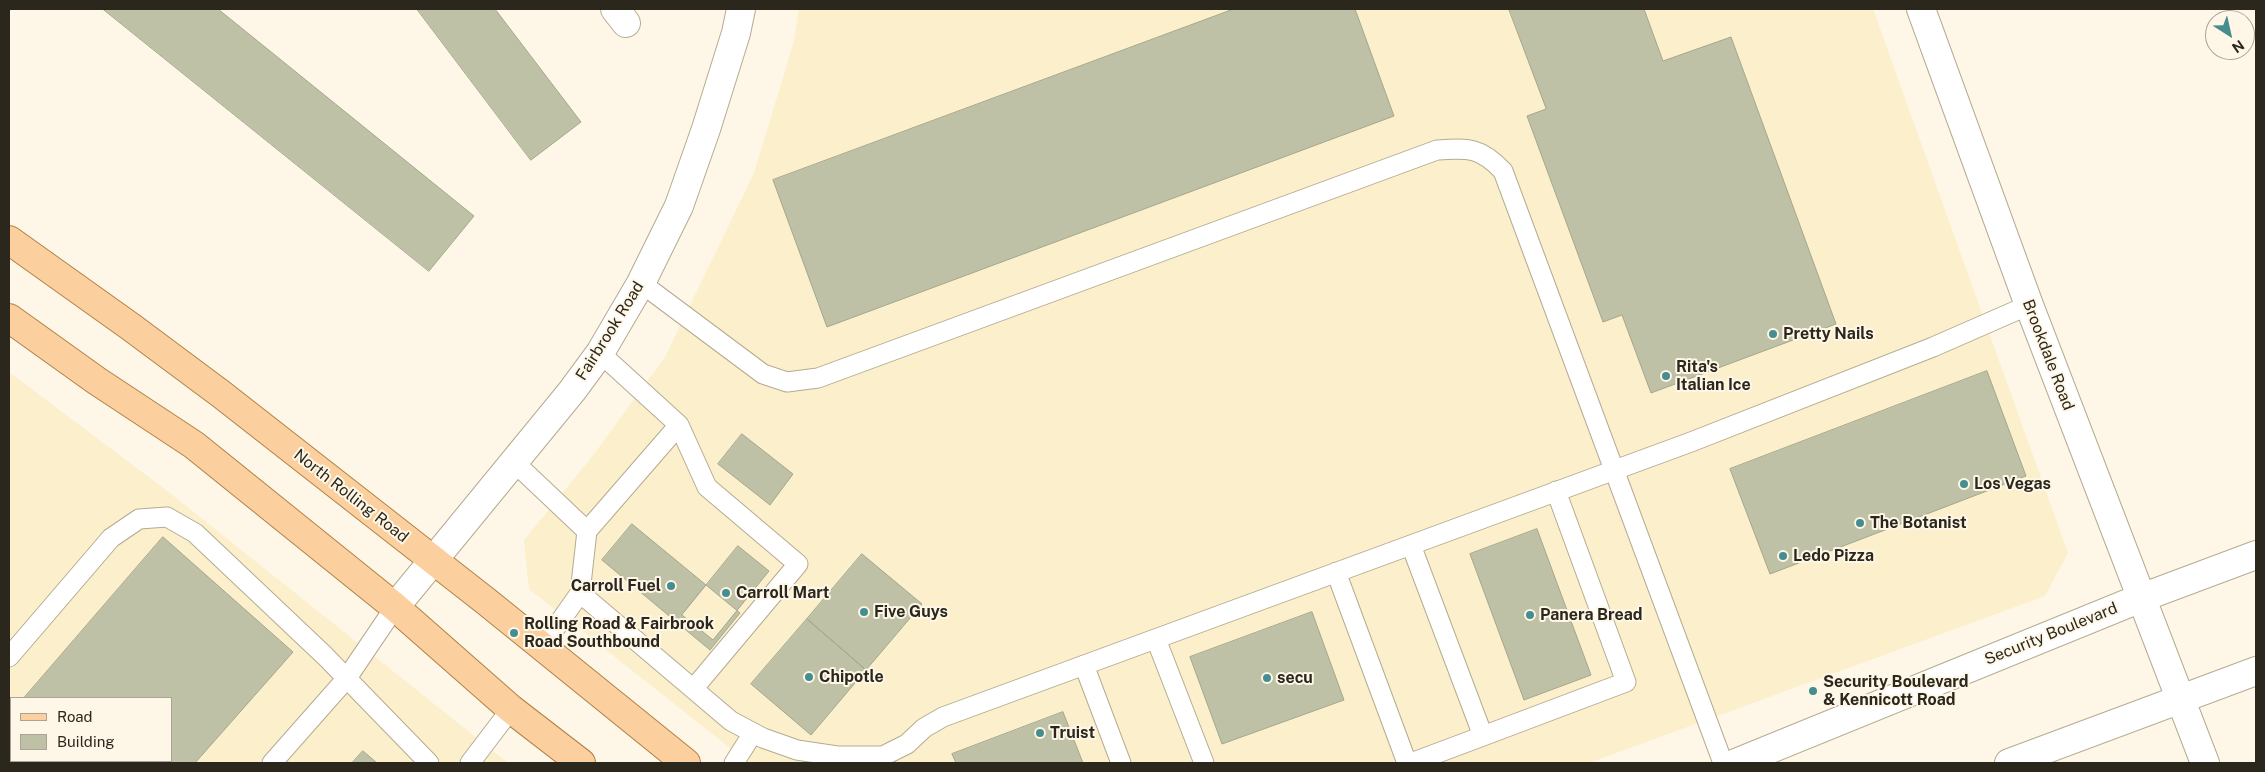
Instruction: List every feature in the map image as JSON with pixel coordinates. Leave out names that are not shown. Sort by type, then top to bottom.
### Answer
[{"type":"main road","name":"North Rolling Road","points":[[9,240],[131,326],[221,394],[434,560],[686,763]]},
{"type":"main road","points":[[9,318],[96,381],[194,445],[396,607],[511,709],[582,763]]},
{"type":"street","name":"Fairbrook Road","points":[[396,607],[572,391],[600,353],[641,283],[679,206],[720,86],[741,9]]},
{"type":"street","name":"Brookdale Road","points":[[1921,9],[2029,305],[2204,763]]},
{"type":"street","name":"Security Boulevard","points":[[1736,763],[2141,598],[2256,555]]},
{"type":"street","points":[[2009,763],[2256,671]]},
{"type":"lane","points":[[641,283],[763,374],[787,382],[818,378],[1437,150],[1467,149],[1489,157],[1503,171],[1723,763]]},
{"type":"lane","points":[[580,593],[694,688],[730,721],[753,733],[797,750],[836,756],[883,756],[891,758],[924,728],[943,717],[1691,442],[1924,351],[2029,305]]},
{"type":"lane","points":[[600,353],[679,425],[707,487],[798,564],[694,688]]},
{"type":"lane","points":[[542,647],[580,593],[588,531],[679,425]]},
{"type":"lane","points":[[514,462],[588,531]]},
{"type":"lane","points":[[1412,763],[1626,682],[1556,491]]},
{"type":"lane","points":[[9,657],[111,538],[139,519],[167,517],[195,533],[347,678],[429,763]]},
{"type":"lane","points":[[1411,545],[1483,736]]},
{"type":"lane","points":[[1336,572],[1407,763]]},
{"type":"lane","points":[[272,763],[347,678],[396,607]]},
{"type":"lane","points":[[1156,639],[1204,763]]},
{"type":"lane","points":[[1084,665],[1121,763]]},
{"type":"lane","points":[[470,763],[511,709]]},
{"type":"lane","points":[[734,763],[753,733]]},
{"type":"shaded area","points":[[799,9],[1873,9],[2068,553],[2045,596],[1589,763],[749,763],[529,589],[524,540],[591,458],[665,357],[754,173],[794,41]]},
{"type":"shaded area","points":[[9,372],[170,493],[508,763],[9,763]]},
{"type":"building","points":[[103,9],[218,9],[474,216],[429,271]]},
{"type":"building","points":[[417,9],[495,9],[581,122],[531,160]]},
{"type":"building","points":[[1234,9],[1355,9],[1394,116],[827,327],[773,180]]},
{"type":"building","points":[[1509,9],[1644,9],[1663,61],[1731,37],[1836,324],[1651,393],[1622,315],[1603,322],[1527,116],[1546,109]]},
{"type":"building","points":[[1987,371],[2026,476],[1770,574],[1730,469]]},
{"type":"building","points":[[742,434],[793,474],[770,505],[718,464]]},
{"type":"building","name":"Carroll Fuel","points":[[632,524],[740,613],[710,650],[602,560]]},
{"type":"building","name":"Panera Bread","points":[[1537,529],[1591,675],[1524,700],[1470,554]]},
{"type":"building","points":[[163,537],[293,652],[195,763],[68,762],[172,762],[172,697],[25,697]]},
{"type":"building","name":"Carroll Mart","points":[[738,546],[769,571],[713,640],[682,615]]},
{"type":"building","name":"Five Guys","points":[[862,554],[922,604],[866,670],[807,619]]},
{"type":"building","name":"secu","points":[[1312,612],[1344,700],[1222,744],[1190,657]]},
{"type":"building","name":"Chipotle","points":[[807,619],[866,670],[811,735],[751,684]]},
{"type":"building","name":"Truist","points":[[1063,712],[1083,763],[956,763],[952,754]]},
{"type":"building","points":[[9,715],[10,762],[69,763],[9,763]]},
{"type":"building","points":[[363,751],[377,763],[352,763]]},
{"type":"place","name":"Pretty Nails","points":[[1773,334]]},
{"type":"place","name":"Rita's Italian Ice","points":[[1666,376]]},
{"type":"place","name":"Los Vegas","points":[[1964,484]]},
{"type":"place","name":"The Botanist","points":[[1860,523]]},
{"type":"place","name":"Ledo Pizza","points":[[1783,556]]},
{"type":"place","name":"Carroll Fuel","points":[[671,586]]},
{"type":"place","name":"Carroll Mart","points":[[726,593]]},
{"type":"place","name":"Five Guys","points":[[864,612]]},
{"type":"place","name":"Panera Bread","points":[[1530,615]]},
{"type":"place","name":"Rolling Road & Fairbrook Road Southbound","points":[[514,633]]},
{"type":"place","name":"Chipotle","points":[[809,677]]},
{"type":"place","name":"secu","points":[[1267,678]]},
{"type":"place","name":"Security Boulevard & Kennicott Road","points":[[1813,691]]},
{"type":"place","name":"Truist","points":[[1040,733]]}]
